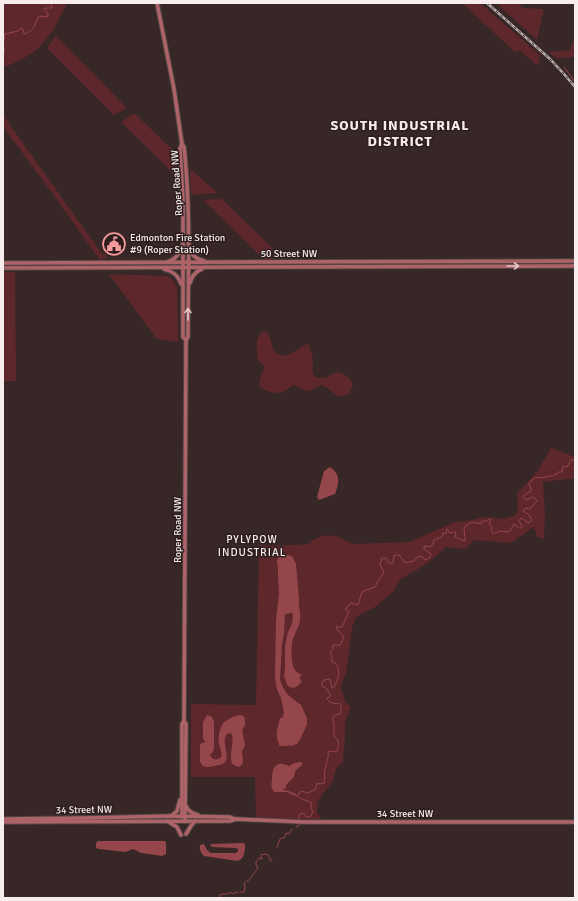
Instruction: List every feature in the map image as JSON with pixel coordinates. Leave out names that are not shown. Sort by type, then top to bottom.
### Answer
[{"type":"main road","name":"Roper Road NW","points":[[158,3],[174,89],[182,144],[184,147],[187,181],[188,337],[186,340],[184,721],[182,724],[182,791],[184,818]]},
{"type":"main road","name":"Roper Road NW","points":[[182,144],[180,149],[183,243],[183,337],[186,340]]},
{"type":"main road","points":[[165,263],[173,260],[177,256],[183,243]]},
{"type":"main road","points":[[188,246],[194,257],[208,265]]},
{"type":"main road","name":"50 Street NW","points":[[3,263],[165,263],[183,265],[188,268],[208,265],[575,261]]},
{"type":"main road","name":"50 Street NW","points":[[3,268],[160,267],[183,265],[188,263],[208,265],[575,266]]},
{"type":"main road","points":[[188,288],[190,279],[195,273],[208,265]]},
{"type":"main road","points":[[160,267],[176,274],[180,279],[183,289]]},
{"type":"main road","name":"Roper Road NW","points":[[184,721],[186,724],[186,804],[184,818]]},
{"type":"main road","points":[[171,816],[178,808],[182,791]]},
{"type":"main road","points":[[186,804],[187,809],[193,813],[211,816]]},
{"type":"main road","name":"34 Street NW","points":[[3,819],[171,816],[196,821],[230,821],[236,819]]},
{"type":"main road","name":"34 Street NW","points":[[3,822],[166,820],[211,816],[230,817],[236,819],[304,822],[575,822]]},
{"type":"main road","points":[[166,820],[177,827],[183,835],[196,821]]},
{"type":"shaded area","points":[[3,3],[67,3],[54,28],[41,46],[20,60],[3,68]]},
{"type":"shaded area","points":[[462,3],[480,3],[540,55],[538,66],[521,51],[515,52]]},
{"type":"shaded area","points":[[496,3],[518,3],[523,8],[544,9],[537,40]]},
{"type":"shaded area","points":[[56,36],[127,108],[114,115],[47,48]]},
{"type":"shaded area","points":[[575,37],[575,57],[556,58],[548,52],[570,50]]},
{"type":"shaded area","points":[[134,113],[176,153],[178,178],[121,122]]},
{"type":"shaded area","points":[[3,115],[102,254],[106,254],[106,258],[99,259],[4,128]]},
{"type":"shaded area","points":[[190,169],[218,193],[191,195]]},
{"type":"shaded area","points":[[222,199],[272,248],[272,261],[266,261],[203,200]]},
{"type":"shaded area","points":[[3,272],[15,272],[16,381],[3,381]]},
{"type":"shaded area","points":[[109,274],[166,276],[171,278],[177,287],[178,342],[157,339]]},
{"type":"shaded area","points":[[262,332],[269,334],[276,353],[283,356],[306,344],[309,345],[313,358],[313,374],[317,378],[323,378],[338,372],[344,374],[349,378],[352,384],[349,393],[347,395],[339,396],[321,385],[307,391],[293,385],[280,393],[260,388],[260,379],[265,366],[258,360],[257,339]]},
{"type":"shaded area","points":[[551,448],[575,457],[575,478],[543,482],[545,515],[544,539],[537,537],[534,527],[510,543],[475,540],[464,549],[446,547],[428,563],[401,579],[392,593],[375,607],[356,617],[352,628],[346,674],[342,682],[341,689],[345,701],[351,707],[345,722],[343,762],[336,769],[333,781],[318,800],[317,812],[322,819],[256,820],[255,777],[191,777],[191,704],[256,705],[259,545],[276,546],[309,544],[319,537],[330,535],[341,538],[352,544],[409,542],[455,522],[485,517],[503,519],[516,515],[518,508],[517,493],[537,472]]},
{"type":"shaded area","points":[[330,467],[336,473],[338,479],[335,494],[319,500],[317,497],[324,471]]},
{"type":"shaded area","points":[[282,555],[292,556],[296,564],[300,616],[299,624],[292,642],[292,655],[293,664],[296,671],[302,675],[299,677],[302,682],[296,687],[292,688],[288,686],[284,676],[285,646],[288,632],[292,624],[292,613],[285,614],[280,679],[286,693],[301,705],[307,718],[307,724],[301,738],[297,744],[291,746],[280,746],[277,735],[280,718],[282,718],[284,713],[281,698],[276,686],[275,676],[276,620],[279,594],[277,563],[278,557]]},
{"type":"shaded area","points":[[207,715],[212,717],[214,722],[214,750],[210,755],[215,759],[221,757],[219,736],[223,723],[237,716],[242,715],[245,718],[245,725],[242,730],[245,745],[242,752],[242,765],[238,767],[232,764],[232,734],[228,733],[225,740],[226,761],[222,764],[211,767],[202,765],[200,762],[200,745],[205,742],[203,739],[203,722]]},
{"type":"shaded area","points":[[301,762],[302,765],[296,770],[294,777],[286,785],[286,788],[282,789],[294,793],[300,798],[287,792],[274,792],[271,783],[274,768],[278,764],[285,764],[289,766],[294,763]]},
{"type":"shaded area","points":[[98,841],[165,841],[166,854],[162,856],[141,853],[133,849],[125,852],[99,849],[96,848],[96,843]]},
{"type":"shaded area","points":[[204,844],[207,850],[211,853],[236,853],[238,849],[236,848],[212,847],[210,844],[245,844],[244,854],[238,861],[204,856],[200,848],[200,845]]},
{"type":"waterway","points":[[3,55],[5,34],[18,31],[21,28],[23,29],[24,34],[28,33],[34,27],[39,16],[48,16],[44,9],[52,8],[50,3]]},
{"type":"waterway","points":[[564,67],[575,82]]},
{"type":"waterway","points":[[298,796],[298,794],[302,791],[307,793],[315,790],[317,783],[324,783],[328,752],[336,752],[338,750],[338,741],[334,736],[334,723],[332,719],[334,716],[341,713],[341,706],[340,704],[332,703],[328,700],[327,698],[330,697],[330,694],[326,688],[322,686],[322,682],[330,679],[332,688],[336,682],[339,672],[335,663],[332,662],[332,656],[330,653],[333,649],[333,645],[340,645],[343,640],[343,635],[336,627],[342,627],[349,611],[345,609],[349,606],[349,604],[351,603],[358,605],[362,592],[375,587],[384,573],[380,564],[382,558],[386,558],[388,562],[392,564],[394,556],[396,555],[399,555],[405,563],[414,561],[418,556],[423,557],[426,560],[431,554],[424,549],[424,546],[430,547],[434,540],[442,537],[443,533],[446,534],[447,529],[450,533],[456,532],[455,537],[465,541],[464,528],[468,524],[481,524],[482,521],[490,519],[489,524],[492,527],[491,530],[493,533],[499,531],[509,532],[514,524],[521,528],[522,526],[519,521],[521,518],[529,523],[532,520],[528,514],[523,511],[526,508],[530,509],[537,501],[534,497],[526,500],[523,496],[531,491],[529,484],[531,481],[536,477],[546,477],[562,472],[563,466],[567,467],[571,460],[575,460]]},
{"type":"waterway","points":[[299,820],[301,813],[303,813],[306,817],[310,817],[313,812],[311,808],[312,803],[300,798]]},
{"type":"waterway","points":[[296,827],[300,825]]},
{"type":"waterway","points":[[277,847],[280,839],[285,837],[286,833],[289,834],[292,829]]},
{"type":"waterway","points":[[240,892],[244,892],[244,883],[249,880],[258,868],[256,862],[259,858],[262,859],[261,855],[268,855],[272,861]]},
{"type":"waterway","points":[[219,898],[222,894],[228,894],[230,892],[232,894],[238,892]]},
{"type":"railway","points":[[487,3],[550,59],[575,87]]},
{"type":"place","name":"Edmonton Fire Station #9 (Roper Station)","points":[[114,244]]},
{"type":"district","name":"SOUTH INDUSTRIAL DISTRICT","points":[[400,134]]},
{"type":"district","name":"PYLYPOW INDUSTRIAL","points":[[252,545]]}]
